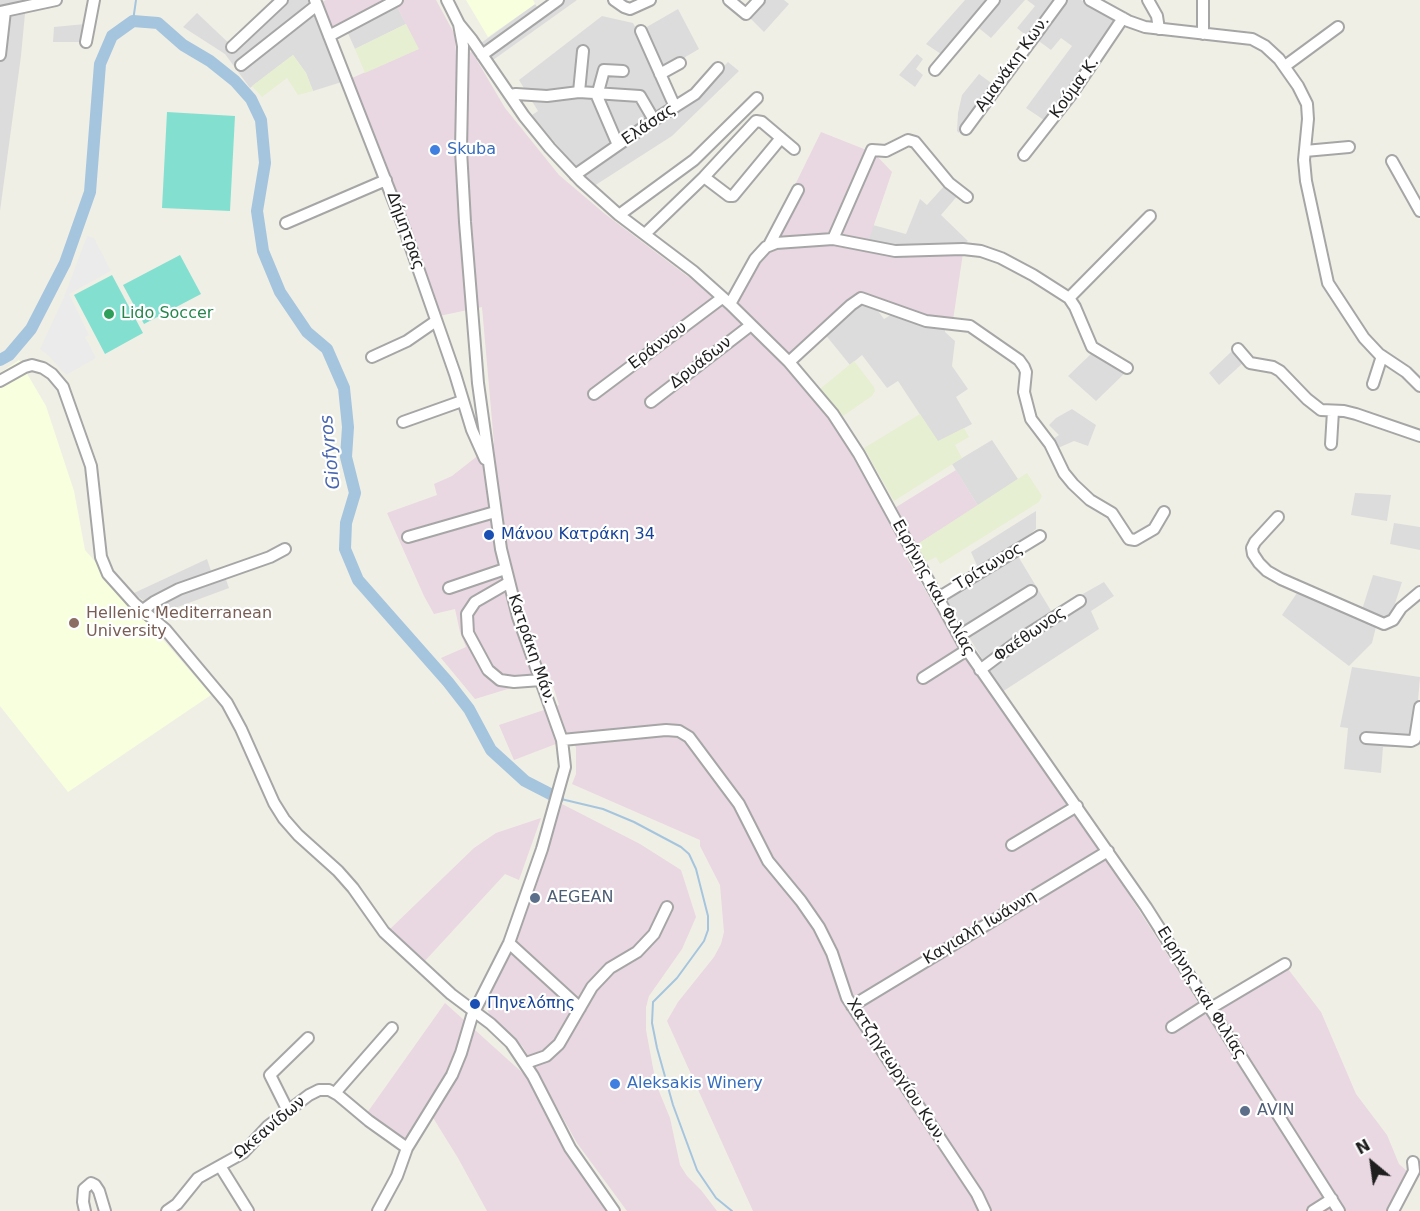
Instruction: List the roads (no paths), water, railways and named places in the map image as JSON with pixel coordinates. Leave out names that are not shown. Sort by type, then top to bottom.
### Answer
[{"type":"street","points":[[0,55],[3,11],[56,0]]},
{"type":"street","points":[[86,42],[94,0]]},
{"type":"street","points":[[232,47],[282,0]]},
{"type":"street","points":[[329,36],[397,0]]},
{"type":"street","points":[[447,0],[459,24]]},
{"type":"street","points":[[483,55],[558,0]]},
{"type":"street","points":[[614,0],[628,9],[650,0]]},
{"type":"street","points":[[729,0],[746,14],[759,0]]},
{"type":"street","points":[[935,70],[994,0]]},
{"type":"street","name":"Αμανάκη Κων.","points":[[966,129],[1060,0]]},
{"type":"street","points":[[1090,0],[1137,24],[1159,29],[1256,41],[1269,49],[1285,66],[1301,90],[1307,105],[1306,181],[1327,279],[1335,296],[1364,338],[1382,356],[1404,370],[1420,386]]},
{"type":"street","points":[[1148,0],[1156,14],[1159,29]]},
{"type":"street","points":[[1203,0],[1203,34]]},
{"type":"street","points":[[241,65],[316,2]]},
{"type":"street","name":"Δήμητρας","points":[[316,2],[386,180],[478,447],[488,465]]},
{"type":"street","name":"Κούμα Κ.","points":[[1024,156],[1071,95],[1123,18]]},
{"type":"street","name":"Ειρήνης και Φιλίας","points":[[459,24],[540,136],[575,175],[619,215],[682,262],[726,301],[789,362],[820,398],[851,440],[967,650],[1108,851],[1339,1211]]},
{"type":"street","name":"Κατράκη Μάν.","points":[[407,1148],[452,1075],[474,1011],[509,943],[537,866],[564,778],[565,760],[562,740],[508,583],[488,465],[478,382],[464,200],[461,150],[463,63],[459,24]]},
{"type":"street","points":[[1285,66],[1338,27]]},
{"type":"street","points":[[641,31],[675,107]]},
{"type":"street","points":[[579,92],[583,51]]},
{"type":"street","points":[[660,74],[680,63]]},
{"type":"street","name":"Ελάσας","points":[[575,175],[695,94],[718,68]]},
{"type":"street","points":[[618,145],[599,102],[598,93],[604,70],[623,70]]},
{"type":"street","points":[[510,95],[547,96],[579,92],[640,96],[654,120]]},
{"type":"street","points":[[619,215],[694,160],[757,98]]},
{"type":"street","points":[[645,234],[704,177],[756,121],[762,122],[794,149]]},
{"type":"street","points":[[704,177],[732,196],[781,138]]},
{"type":"street","points":[[833,239],[872,150],[886,151],[905,141],[915,142],[944,177],[967,197]]},
{"type":"street","points":[[1305,151],[1349,147]]},
{"type":"street","points":[[1392,161],[1420,211]]},
{"type":"street","points":[[286,223],[386,180]]},
{"type":"street","points":[[726,301],[752,263],[769,245],[798,190]]},
{"type":"street","points":[[1069,298],[1150,216]]},
{"type":"street","points":[[769,245],[833,239],[895,251],[963,249],[986,252],[1033,275],[1069,298],[1092,347],[1127,368]]},
{"type":"street","points":[[789,362],[861,298],[927,321],[970,326],[1018,360],[1024,367],[1026,372],[1024,392],[1031,418],[1050,444],[1064,473],[1090,500],[1112,513],[1129,539],[1135,540],[1154,529],[1164,512]]},
{"type":"street","name":"Εράννου","points":[[594,394],[726,301]]},
{"type":"street","points":[[372,357],[407,341],[436,321]]},
{"type":"street","name":"Δρυάδων","points":[[651,402],[751,325]]},
{"type":"street","points":[[1238,349],[1250,363],[1273,367],[1280,371],[1319,409],[1356,414],[1420,436]]},
{"type":"street","points":[[1373,384],[1382,356]]},
{"type":"street","points":[[0,381],[32,365],[52,374],[63,387],[91,466],[101,557],[108,574],[165,629],[227,703],[274,803],[298,835],[338,871],[384,932],[460,1002],[501,1032],[511,1043],[526,1063],[561,1133],[614,1211]]},
{"type":"street","points":[[403,422],[462,401]]},
{"type":"street","points":[[1331,444],[1333,411]]},
{"type":"street","points":[[408,537],[495,512]]},
{"type":"street","points":[[1278,517],[1252,548],[1253,554],[1267,571],[1384,624],[1393,620],[1401,608],[1420,592]]},
{"type":"street","name":"Τρίτωνος","points":[[938,598],[1040,536]]},
{"type":"street","points":[[143,610],[153,602],[179,589],[270,557],[285,549]]},
{"type":"street","points":[[449,588],[505,569]]},
{"type":"street","points":[[508,583],[475,602],[467,614],[468,633],[488,670],[500,680],[514,682],[541,680]]},
{"type":"street","points":[[959,636],[1031,591]]},
{"type":"street","name":"Φαέθωνος","points":[[980,670],[1025,636],[1080,601]]},
{"type":"street","points":[[923,678],[967,650]]},
{"type":"street","points":[[1366,738],[1411,741],[1415,739],[1420,707]]},
{"type":"street","name":"Χατζηγεωργίου Κων.","points":[[562,740],[666,730],[679,731],[689,737],[739,804],[768,861],[819,927],[832,953],[843,989],[852,1006],[977,1194],[985,1211]]},
{"type":"street","points":[[1012,845],[1077,806]]},
{"type":"street","name":"Καγιαλή Ιωάννη","points":[[852,1006],[1108,851]]},
{"type":"street","points":[[526,1063],[546,1056],[559,1044],[592,987],[610,968],[638,952],[654,934],[667,907]]},
{"type":"street","points":[[509,943],[580,1008]]},
{"type":"street","points":[[1172,1027],[1285,964]]},
{"type":"street","points":[[378,1211],[397,1176],[407,1148],[381,1131],[335,1093],[392,1028]]},
{"type":"street","points":[[288,1111],[270,1075],[308,1038]]},
{"type":"street","name":"Ωκεανίδων","points":[[167,1211],[177,1204],[198,1178],[243,1153],[260,1133],[309,1095],[319,1089],[335,1093]]},
{"type":"street","points":[[1393,1211],[1414,1171],[1413,1162]]},
{"type":"street","points":[[220,1166],[248,1211]]},
{"type":"street","points":[[86,1210],[84,1189],[91,1184],[96,1185],[105,1211]]},
{"type":"street","points":[[1312,1211],[1332,1199]]},
{"type":"waterway","points":[[133,21],[136,0]]},
{"type":"waterway","name":"Giofyros","points":[[0,360],[9,355],[31,329],[65,263],[90,192],[100,64],[112,36],[133,21],[158,23],[183,45],[210,61],[235,81],[251,99],[261,120],[265,163],[257,211],[263,251],[280,292],[307,332],[327,349],[344,388],[348,427],[346,457],[355,493],[346,523],[345,549],[358,580],[448,682],[469,709],[491,750],[525,781],[558,798]]},
{"type":"waterway","name":"Giofyros","points":[[561,799],[603,809],[634,822],[681,847],[689,854],[696,869],[708,916],[708,930],[704,941],[677,978],[653,1002],[652,1023],[673,1105],[697,1170],[716,1198],[732,1211]]},
{"type":"place","name":"Skuba","points":[[435,150]]},
{"type":"place","name":"Lido Soccer","points":[[109,314]]},
{"type":"place","name":"Μάνου Κατράκη 34","points":[[489,535]]},
{"type":"place","name":"Hellenic Mediterranean University","points":[[74,623]]},
{"type":"place","name":"AEGEAN","points":[[535,898]]},
{"type":"place","name":"Πηνελόπης","points":[[475,1004]]},
{"type":"place","name":"Aleksakis Winery","points":[[615,1084]]},
{"type":"place","name":"AVIN","points":[[1245,1111]]}]
